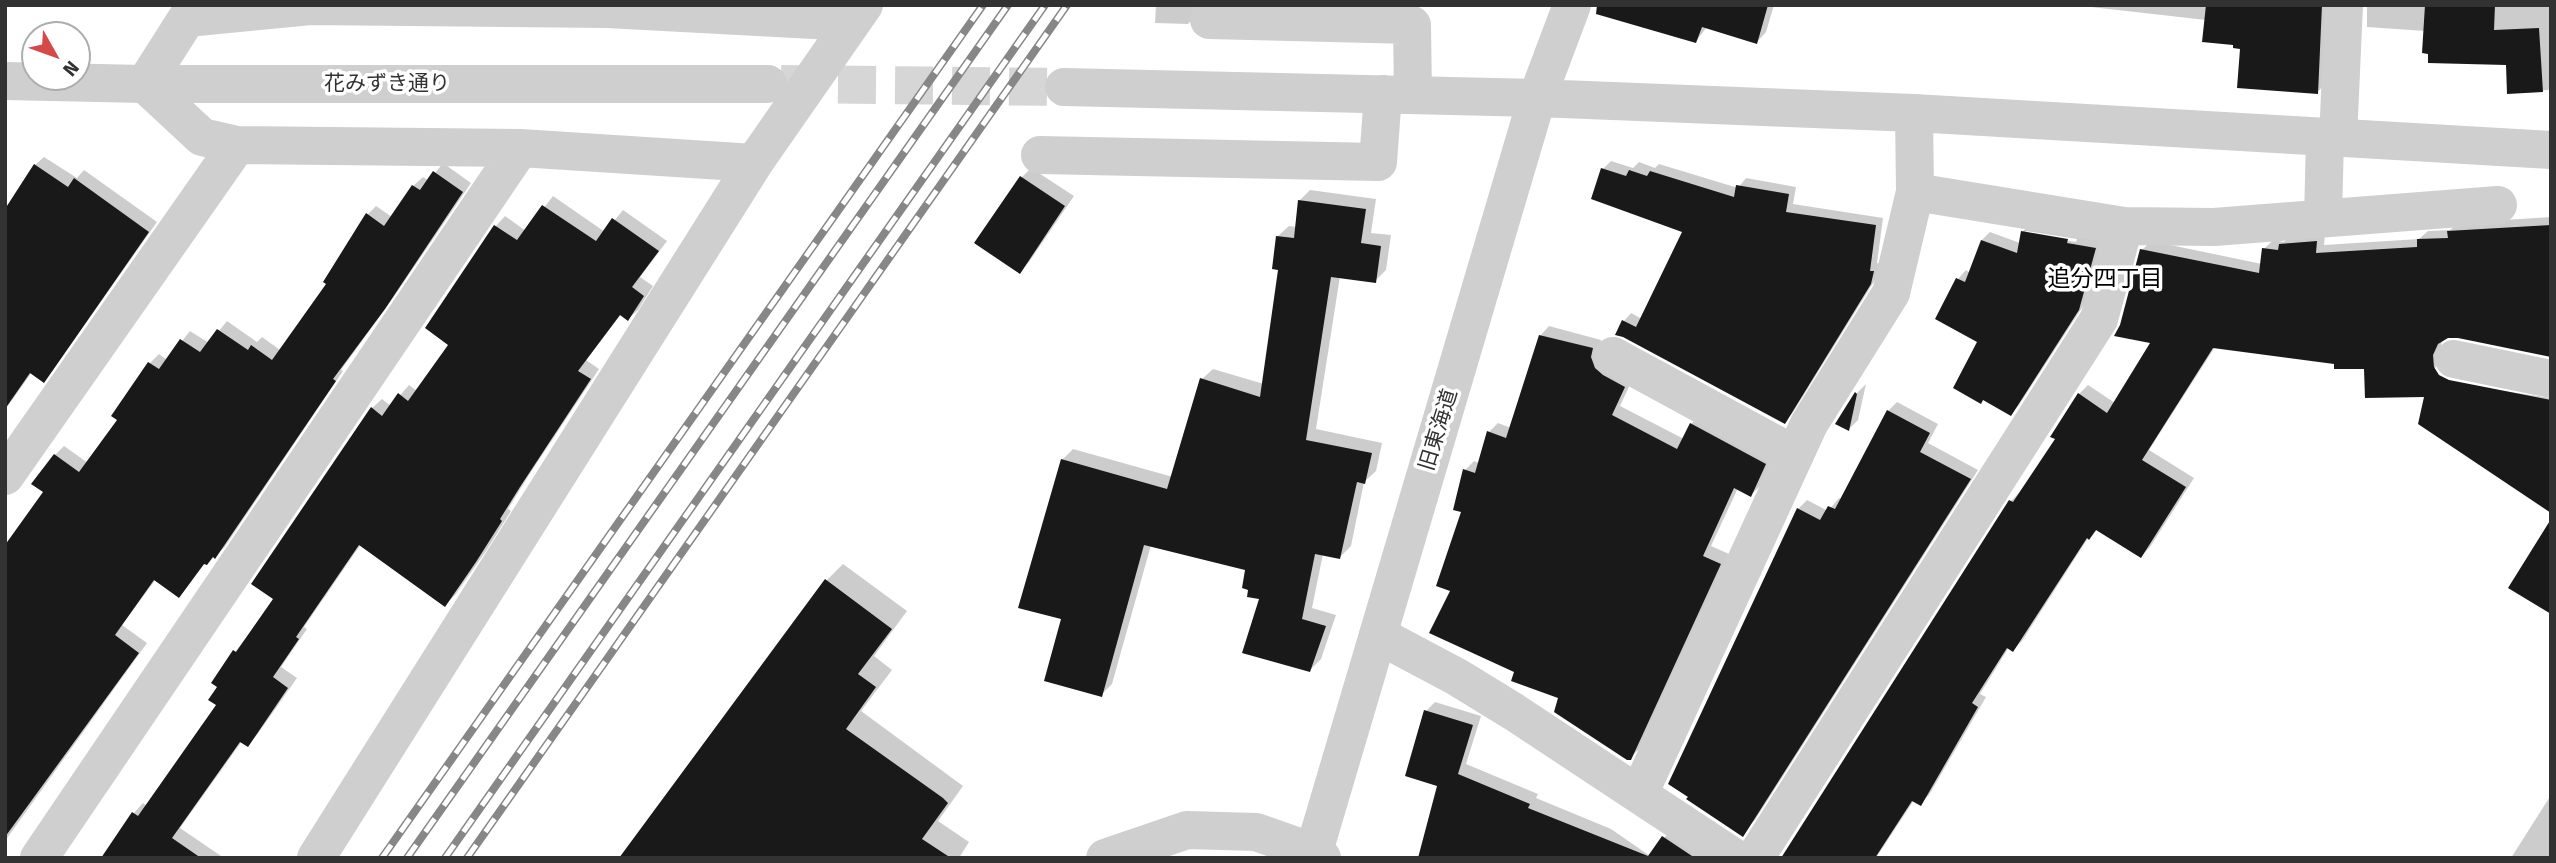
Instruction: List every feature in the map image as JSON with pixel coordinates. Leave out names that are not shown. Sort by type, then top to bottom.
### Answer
[{"type":"street","name":"旧東海道","points":[[1316,856],[1378,635],[1537,97],[1572,5]]},
{"type":"street","points":[[2323,218],[2344,5]]},
{"type":"street","points":[[754,163],[520,148],[237,145],[202,137],[145,84],[187,18],[310,6],[608,7],[858,14]]},
{"type":"street","points":[[316,858],[754,163],[858,14]]},
{"type":"street","points":[[1040,155],[1378,162],[1398,94],[1412,25],[1209,20]]},
{"type":"street","name":"花みずき通り","points":[[5,81],[145,84],[768,84]]},
{"type":"street","points":[[1064,87],[1537,97],[1914,113],[2551,150]]},
{"type":"street","points":[[1639,794],[1809,424],[1891,293],[1915,192],[1914,113]]},
{"type":"street","points":[[5,476],[237,145]]},
{"type":"street","points":[[39,858],[520,148]]},
{"type":"street","points":[[1915,192],[2124,226],[2214,228],[2498,205]]},
{"type":"street","points":[[1755,858],[2099,318],[2124,226]]},
{"type":"street","points":[[1613,356],[1794,455]]},
{"type":"street","points":[[2454,359],[2551,379]]},
{"type":"street","points":[[1378,635],[1457,677],[1735,858]]},
{"type":"street","points":[[1105,858],[1187,830],[1256,832],[1316,856]]},
{"type":"building","points":[[1597,5],[1768,5],[1757,44],[1702,27],[1696,43],[1596,14]]},
{"type":"building","points":[[2206,5],[2322,5],[2318,94],[2237,88],[2240,49],[2233,48],[2233,45],[2202,42]]},
{"type":"building","points":[[2425,5],[2495,5],[2494,30],[2539,28],[2543,92],[2507,94],[2506,65],[2428,63],[2428,54],[2422,53]]},
{"type":"building","points":[[34,164],[68,187],[74,178],[149,232],[44,383],[30,373],[5,409],[5,209]]},
{"type":"building","points":[[1601,168],[1626,176],[1629,170],[1647,176],[1650,171],[1734,197],[1736,185],[1789,194],[1786,212],[1876,225],[1871,284],[1785,424],[1615,335],[1622,320],[1636,327],[1682,232],[1591,199]]},
{"type":"building","points":[[433,171],[463,192],[385,309],[333,379],[336,381],[215,559],[213,557],[207,565],[204,564],[179,598],[154,580],[115,635],[139,653],[5,837],[5,545],[43,492],[31,484],[54,454],[79,472],[117,420],[111,416],[148,362],[159,369],[180,339],[200,352],[217,329],[248,350],[251,345],[272,360],[326,284],[323,282],[366,213],[384,226],[412,185],[420,190]]},
{"type":"building","points":[[1020,176],[1065,206],[1020,274],[974,243]]},
{"type":"building","points":[[1298,200],[1366,209],[1361,243],[1381,246],[1376,283],[1331,277],[1306,440],[1372,453],[1365,484],[1357,482],[1340,559],[1315,554],[1302,619],[1326,626],[1310,672],[1242,653],[1259,599],[1247,597],[1248,590],[1242,588],[1245,570],[1144,545],[1102,697],[1044,681],[1061,619],[1018,608],[1061,459],[1167,489],[1200,378],[1260,397],[1278,270],[1272,269],[1276,236],[1294,238]]},
{"type":"building","points":[[542,205],[596,241],[612,218],[659,251],[632,287],[644,296],[628,321],[620,315],[578,371],[591,379],[520,487],[476,562],[445,607],[359,545],[296,637],[299,639],[273,677],[288,688],[248,747],[240,742],[172,838],[201,858],[101,858],[132,812],[138,816],[216,705],[208,700],[217,687],[211,683],[273,599],[251,584],[371,407],[382,416],[398,393],[408,401],[448,345],[425,328],[494,225],[517,240]]},
{"type":"building","points":[[2551,225],[2551,357],[2458,338],[2448,338],[2438,344],[2433,355],[2434,367],[2439,375],[2449,380],[2551,400],[2551,513],[2418,424],[2424,397],[2365,398],[2364,369],[2334,369],[2334,364],[2213,348],[2142,460],[2186,487],[2141,558],[2096,530],[2089,540],[2087,538],[2013,652],[2007,648],[1972,703],[1978,707],[1921,806],[1912,801],[1875,858],[1781,858],[2009,500],[2013,502],[2055,439],[2050,437],[2078,393],[2107,413],[2150,343],[2114,336],[2120,325],[2140,249],[2259,273],[2262,248],[2278,250],[2279,244],[2317,241],[2316,253],[2417,247],[2417,239],[2448,238],[2447,231]]},
{"type":"building","points":[[2021,231],[2068,239],[2067,243],[2096,248],[2079,310],[2011,416],[1983,400],[1981,404],[1953,388],[1977,342],[1935,319],[1956,278],[1965,282],[1981,240],[2017,253]]},
{"type":"building","points":[[1539,335],[1593,348],[1591,357],[1595,368],[1625,387],[1612,415],[1677,449],[1690,423],[1766,464],[1751,497],[1734,488],[1703,556],[1721,564],[1631,760],[1627,760],[1554,712],[1558,698],[1511,681],[1514,672],[1429,633],[1450,591],[1436,586],[1461,512],[1453,510],[1463,469],[1475,473],[1487,431],[1506,438]]},
{"type":"building","points":[[1855,392],[1857,394],[1849,431],[1835,424]]},
{"type":"building","points":[[1887,410],[1930,433],[1920,452],[1971,479],[1743,837],[1668,784],[1797,508],[1820,520],[1828,506],[1835,509]]},
{"type":"building","points":[[2551,519],[2551,614],[2508,588]]},
{"type":"building","points":[[825,579],[892,629],[858,674],[876,687],[846,729],[948,803],[922,839],[951,858],[619,858]]},
{"type":"building","points":[[1424,710],[1473,725],[1458,774],[1530,804],[1528,808],[1648,856],[1662,836],[1695,858],[1418,858],[1437,786],[1405,776]]},
{"type":"tunnel","points":[[781,84],[1064,87]]},
{"type":"railway","points":[[382,858],[983,5]]},
{"type":"railway","points":[[407,858],[1008,5]]},
{"type":"railway","points":[[445,858],[1045,5]]},
{"type":"railway","points":[[467,858],[1067,5]]},
{"type":"district","name":"追分四丁目","points":[[2105,280]]}]
